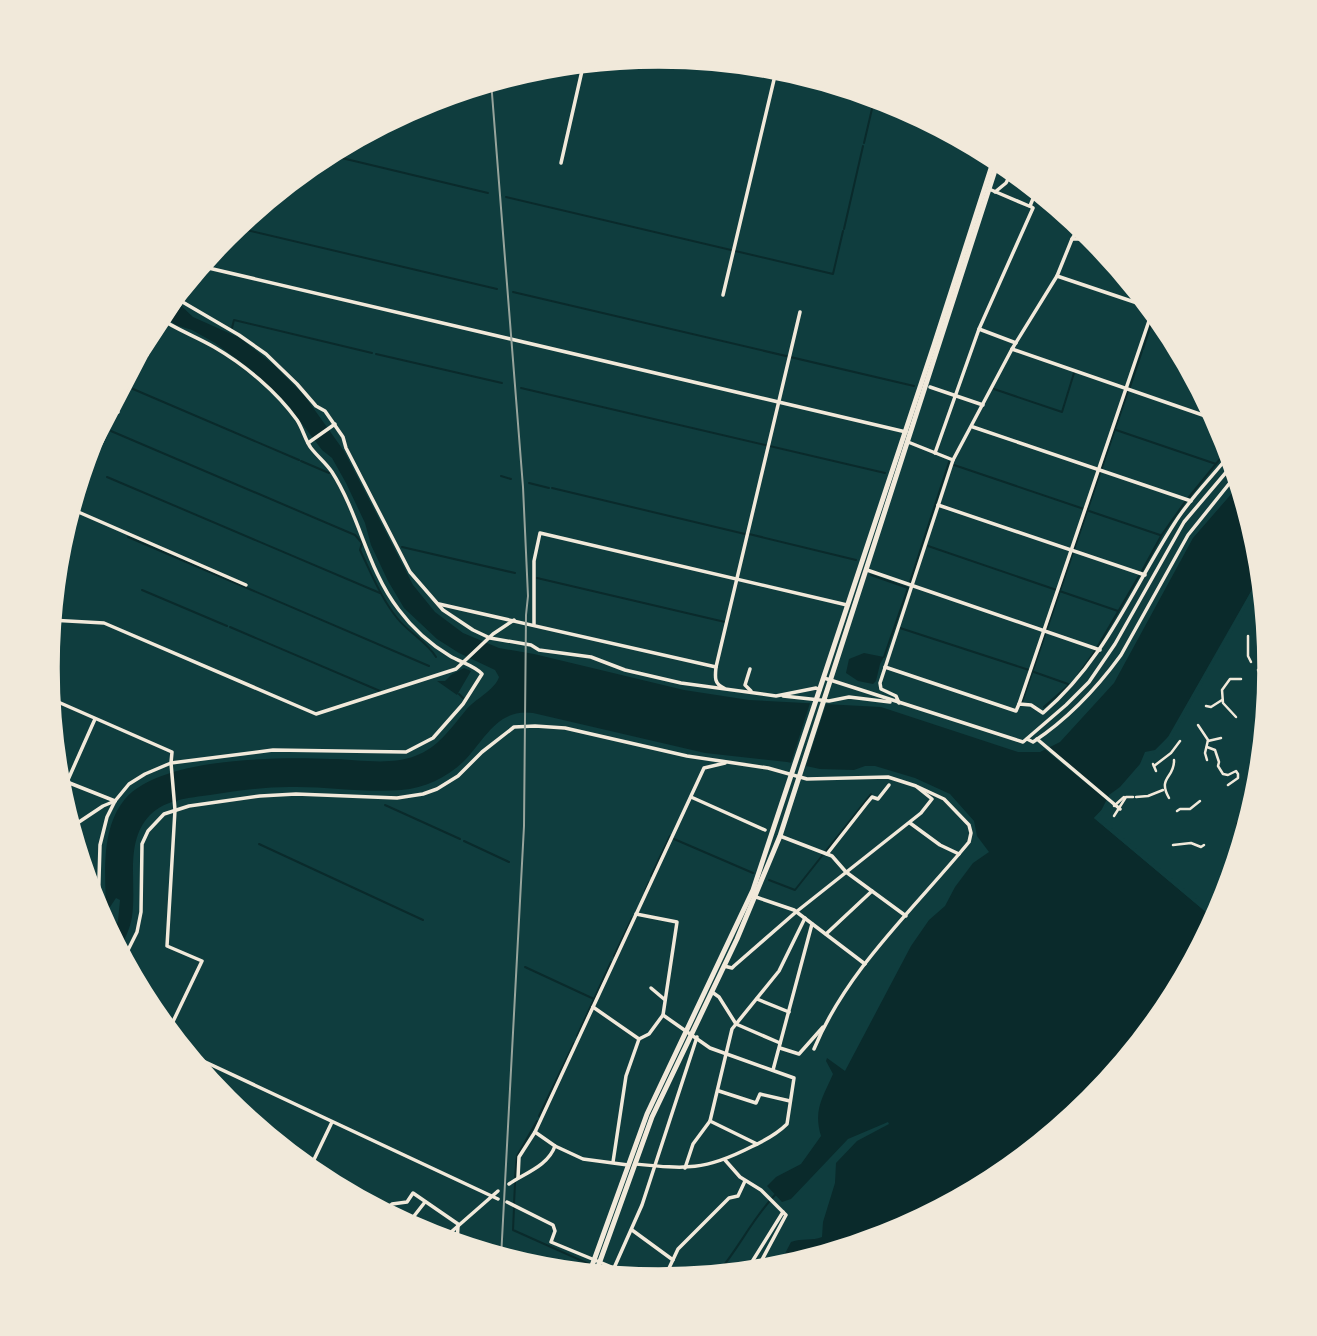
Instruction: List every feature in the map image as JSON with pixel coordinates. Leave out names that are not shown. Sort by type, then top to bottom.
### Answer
[{"type":"highway","points":[[595,1265],[631,1164],[756,897],[780,836],[821,692],[908,442],[907,432],[991,168]]},
{"type":"highway","points":[[827,679],[848,606],[992,191],[996,171]]},
{"type":"highway","points":[[692,1033],[753,890],[796,773]]},
{"type":"street","points":[[561,163],[582,72]]},
{"type":"street","points":[[723,295],[774,79]]},
{"type":"street","points":[[992,191],[1008,179]]},
{"type":"street","points":[[934,453],[979,329],[1033,208],[992,191]]},
{"type":"street","points":[[1030,206],[1033,198]]},
{"type":"street","points":[[899,703],[896,696],[880,686],[953,460],[973,427],[1012,349],[1058,276],[1075,235]]},
{"type":"street","points":[[1072,239],[1079,239]]},
{"type":"street","points":[[211,268],[907,432]]},
{"type":"street","points":[[1058,276],[1135,302]]},
{"type":"street","points":[[181,303],[257,347],[284,370],[316,406],[325,411],[335,424],[404,564],[437,604],[464,625],[489,638],[531,645],[539,650],[591,657],[625,670],[681,683],[829,701],[849,697],[899,703]]},
{"type":"street","points":[[103,439],[147,355],[175,311]]},
{"type":"street","points":[[727,690],[719,686],[715,678],[716,667],[800,312]]},
{"type":"street","points":[[885,667],[1016,711],[1149,321]]},
{"type":"street","points":[[98,885],[101,838],[107,817],[115,801],[129,784],[145,774],[171,764],[272,750],[398,753],[414,749],[438,732],[482,674],[420,634],[396,607],[365,548],[359,527],[333,473],[309,442],[299,423],[262,382],[213,346],[168,322]]},
{"type":"street","points":[[979,329],[1016,343]]},
{"type":"street","points":[[1012,349],[1203,415]]},
{"type":"street","points":[[930,387],[984,405]]},
{"type":"street","points":[[309,442],[335,424]]},
{"type":"street","points":[[973,427],[1191,501]]},
{"type":"street","points":[[908,442],[953,460]]},
{"type":"street","points":[[1019,704],[1031,705],[1043,713],[1072,687],[1100,650],[1175,522],[1223,463]]},
{"type":"street","points":[[827,679],[1014,740],[1027,739],[1088,682],[1115,645],[1184,522],[1226,472]]},
{"type":"street","points":[[1027,739],[1030,742],[1039,741],[1086,697],[1116,662],[1188,535],[1230,483]]},
{"type":"street","points":[[938,505],[1145,575]]},
{"type":"street","points":[[78,512],[246,585]]},
{"type":"street","points":[[534,624],[534,561],[540,533],[848,606]]},
{"type":"street","points":[[865,570],[1100,650]]},
{"type":"street","points":[[437,604],[448,604],[716,667]]},
{"type":"street","points":[[60,621],[104,623],[316,714],[449,672],[514,620]]},
{"type":"street","points":[[1248,636],[1248,656],[1251,662]]},
{"type":"street","points":[[750,669],[745,687],[756,694]]},
{"type":"street","points":[[1237,717],[1230,713],[1223,700],[1222,690],[1226,682],[1233,678],[1241,679]]},
{"type":"street","points":[[780,695],[811,689],[821,692]]},
{"type":"street","points":[[1206,706],[1211,708],[1223,700]]},
{"type":"street","points":[[59,703],[172,751],[175,808],[167,946],[202,961],[173,1022]]},
{"type":"street","points":[[68,779],[95,718]]},
{"type":"street","points":[[1199,725],[1208,741],[1205,753],[1208,760]]},
{"type":"street","points":[[128,950],[137,932],[141,912],[142,844],[158,819],[175,808],[260,796],[296,794],[397,798],[423,794],[458,776],[482,752],[514,727],[565,728],[687,756],[796,773],[820,780],[884,776],[916,786],[944,799],[969,825],[971,839],[865,964],[825,1024],[814,1049]]},
{"type":"street","points":[[1208,741],[1221,738]]},
{"type":"street","points":[[1039,741],[1121,809]]},
{"type":"street","points":[[1154,767],[1180,741]]},
{"type":"street","points":[[1207,747],[1215,750],[1218,766],[1223,774],[1236,771],[1238,774],[1238,778],[1228,785]]},
{"type":"street","points":[[1169,798],[1164,789],[1174,767],[1174,760]]},
{"type":"street","points":[[518,1178],[519,1157],[535,1132],[704,768],[727,763]]},
{"type":"street","points":[[69,783],[115,801]]},
{"type":"street","points":[[825,853],[872,797],[878,799],[889,785]]},
{"type":"street","points":[[724,966],[732,968],[796,912],[910,823],[932,801],[916,786]]},
{"type":"street","points":[[1114,806],[1122,797],[1148,796],[1164,789]]},
{"type":"street","points":[[691,797],[765,830]]},
{"type":"street","points":[[1114,816],[1126,797]]},
{"type":"street","points":[[78,823],[115,801]]},
{"type":"street","points":[[1177,811],[1188,810],[1200,801]]},
{"type":"street","points":[[910,823],[959,855]]},
{"type":"street","points":[[780,836],[832,856],[846,872],[906,916]]},
{"type":"street","points":[[1173,845],[1204,845]]},
{"type":"street","points":[[826,934],[872,891]]},
{"type":"street","points":[[756,897],[796,912],[865,964]]},
{"type":"street","points":[[613,1161],[626,1076],[639,1040],[649,1034],[663,1015],[677,922],[636,914]]},
{"type":"street","points":[[685,1168],[693,1144],[710,1121],[730,1035],[779,971],[805,918]]},
{"type":"street","points":[[773,1070],[812,923]]},
{"type":"street","points":[[651,988],[664,999]]},
{"type":"street","points":[[712,992],[719,997],[736,1024],[799,1054],[815,1032],[825,1024]]},
{"type":"street","points":[[757,999],[789,1012]]},
{"type":"street","points":[[593,1007],[639,1040]]},
{"type":"street","points":[[535,1132],[555,1146],[583,1159],[685,1168],[706,1166],[725,1160],[758,1144],[788,1124],[794,1078],[710,1048],[663,1015]]},
{"type":"street","points":[[615,1267],[632,1230],[654,1166],[692,1033]]},
{"type":"street","points":[[206,1062],[499,1199]]},
{"type":"street","points":[[719,1090],[756,1103],[760,1094],[790,1101]]},
{"type":"street","points":[[710,1121],[758,1144]]},
{"type":"street","points":[[314,1160],[332,1122]]},
{"type":"street","points":[[509,1184],[546,1162],[555,1146]]},
{"type":"street","points":[[725,1160],[745,1181],[761,1190],[786,1215],[762,1259]]},
{"type":"street","points":[[669,1268],[678,1249],[729,1198],[738,1196],[745,1181]]},
{"type":"street","points":[[451,1231],[498,1191]]},
{"type":"street","points":[[390,1205],[407,1202],[413,1193],[458,1224]]},
{"type":"street","points":[[414,1216],[425,1201]]},
{"type":"street","points":[[507,1202],[553,1225],[555,1231],[551,1242],[590,1265]]},
{"type":"street","points":[[752,1261],[783,1212]]},
{"type":"street","points":[[457,1234],[458,1224]]},
{"type":"street","points":[[632,1230],[673,1260]]},
{"type":"water","points":[[180,305],[193,317],[240,338],[274,365],[304,395],[344,451],[413,585],[435,612],[463,633],[499,648],[684,690],[749,700],[881,707],[1018,752],[1040,752],[1060,742],[1114,683],[1193,538],[1233,493],[1248,551],[1254,587],[1168,737],[1155,750],[1145,752],[1140,764],[1120,787],[1109,795],[1094,818],[1207,913],[1158,1002],[1135,1034],[1083,1093],[1055,1120],[992,1168],[924,1207],[888,1223],[852,1237],[784,1255],[791,1242],[822,1237],[823,1222],[835,1183],[836,1163],[857,1141],[889,1124],[888,1122],[848,1139],[791,1199],[782,1202],[767,1186],[776,1177],[801,1164],[821,1136],[819,1111],[833,1074],[827,1058],[845,1071],[911,946],[929,920],[945,906],[973,863],[989,852],[977,836],[974,821],[950,794],[915,778],[875,766],[854,770],[820,769],[787,762],[705,753],[533,713],[521,713],[510,715],[493,727],[450,773],[418,787],[387,791],[269,788],[186,798],[170,802],[156,810],[142,826],[137,838],[133,863],[132,917],[123,940],[116,926],[120,900],[116,898],[110,907],[106,904],[106,851],[117,811],[125,799],[142,785],[192,767],[222,762],[281,758],[384,761],[405,759],[437,743],[499,677],[495,670],[437,639],[404,608],[388,581],[371,545],[365,523],[332,458],[322,450],[287,404],[249,368],[215,343],[192,330],[169,320]]},
{"type":"water","points":[[864,653],[884,657],[873,684],[858,681],[846,673],[849,659]]},
{"type":"water","points":[[464,668],[471,671],[457,695],[437,681],[445,681]]},
{"type":"pier","points":[[1254,587],[1254,592],[1171,739],[1153,754],[1179,721]]},
{"type":"pier","points":[[811,700],[827,701],[805,769],[790,766]]},
{"type":"pier","points":[[1046,745],[1111,799],[1099,818],[1209,909],[1207,913],[1094,818],[1109,802],[1042,747]]},
{"type":"waterway","points":[[864,143],[872,107]]},
{"type":"waterway","points":[[844,229],[863,146]]},
{"type":"waterway","points":[[342,158],[488,193]]},
{"type":"waterway","points":[[506,197],[833,274],[843,231]]},
{"type":"waterway","points":[[247,230],[497,289]]},
{"type":"waterway","points":[[513,292],[914,386]]},
{"type":"waterway","points":[[232,328],[234,320],[372,353]]},
{"type":"waterway","points":[[1143,349],[1151,324]]},
{"type":"waterway","points":[[1130,387],[1142,351]]},
{"type":"waterway","points":[[376,354],[502,383]]},
{"type":"waterway","points":[[994,389],[1062,412],[1074,373]]},
{"type":"waterway","points":[[521,388],[885,473]]},
{"type":"waterway","points":[[133,389],[299,460]]},
{"type":"waterway","points":[[1022,702],[1128,391]]},
{"type":"waterway","points":[[1116,430],[1216,464]]},
{"type":"waterway","points":[[111,431],[355,535],[362,543],[360,550],[391,610],[436,657]]},
{"type":"waterway","points":[[1189,497],[1221,458]]},
{"type":"waterway","points":[[301,461],[329,473]]},
{"type":"waterway","points":[[910,582],[949,462]]},
{"type":"waterway","points":[[954,465],[1084,509]]},
{"type":"waterway","points":[[501,476],[511,479]]},
{"type":"waterway","points":[[107,477],[380,593]]},
{"type":"waterway","points":[[529,483],[549,488]]},
{"type":"waterway","points":[[552,488],[745,534]]},
{"type":"waterway","points":[[1142,571],[1161,536],[1185,502]]},
{"type":"waterway","points":[[1089,511],[1160,535]]},
{"type":"waterway","points":[[749,534],[856,560]]},
{"type":"waterway","points":[[128,537],[429,666]]},
{"type":"waterway","points":[[928,546],[1118,611]]},
{"type":"waterway","points":[[402,547],[515,573]]},
{"type":"waterway","points":[[871,575],[908,588],[884,657]]},
{"type":"waterway","points":[[1078,675],[1139,576]]},
{"type":"waterway","points":[[537,578],[725,622]]},
{"type":"waterway","points":[[142,590],[227,626]]},
{"type":"waterway","points":[[230,627],[380,691]]},
{"type":"waterway","points":[[900,628],[1029,670]]},
{"type":"waterway","points":[[1034,672],[1068,684]]},
{"type":"waterway","points":[[1044,707],[1069,685]]},
{"type":"waterway","points":[[459,694],[463,698]]},
{"type":"waterway","points":[[769,880],[795,890],[871,794]]},
{"type":"waterway","points":[[385,805],[460,839]]},
{"type":"waterway","points":[[651,876],[670,836]]},
{"type":"waterway","points":[[674,839],[753,873]]},
{"type":"waterway","points":[[464,841],[509,862]]},
{"type":"waterway","points":[[259,844],[423,920]]},
{"type":"waterway","points":[[645,891],[649,882]]},
{"type":"waterway","points":[[614,956],[632,918]]},
{"type":"waterway","points":[[577,1036],[611,962]]},
{"type":"waterway","points":[[525,967],[594,999]]},
{"type":"waterway","points":[[539,1116],[574,1043]]},
{"type":"waterway","points":[[515,1177],[517,1156],[537,1121]]},
{"type":"waterway","points":[[514,1204],[515,1183]]},
{"type":"waterway","points":[[723,1265],[775,1195]]},
{"type":"waterway","points":[[514,1208],[513,1230],[591,1265]]},
{"type":"railway","points":[[492,91],[523,487],[528,596],[524,826],[502,1248]]}]
